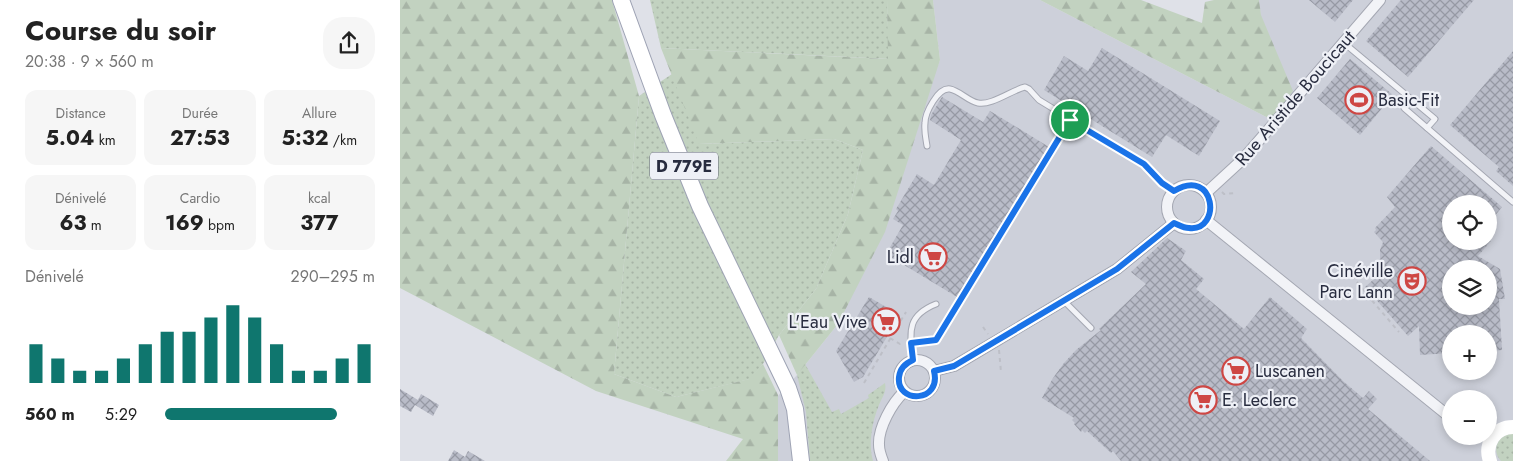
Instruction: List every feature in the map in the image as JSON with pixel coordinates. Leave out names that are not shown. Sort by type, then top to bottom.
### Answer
[{"type":"main road","name":"D 779E","points":[[622,0],[663,116],[700,206],[788,388],[794,409],[801,461]]},
{"type":"street","name":"Rue Aristide Boucicaut","points":[[1206,193],[1243,159],[1380,0]]},
{"type":"street","points":[[1190,185],[1200,187],[1206,193],[1211,207],[1206,220],[1199,226],[1191,229],[1174,223],[1169,216],[1167,207],[1169,198],[1174,191],[1182,186],[1190,185]]},
{"type":"street","points":[[1206,220],[1442,411]]},
{"type":"street","points":[[934,371],[954,366],[1117,269],[1174,223]]},
{"type":"street","points":[[913,360],[926,362],[934,371],[935,383],[928,393],[919,397],[914,396],[904,392],[900,387],[899,375],[904,365],[913,360]]},
{"type":"street","points":[[882,461],[879,444],[884,421],[904,392]]},
{"type":"street","points":[[1497,433],[1513,427]]},
{"type":"street","points":[[1487,445],[1490,461]]},
{"type":"lane","points":[[1344,43],[1435,119],[1427,128]]},
{"type":"lane","points":[[927,146],[926,117],[941,91],[950,89],[978,103],[998,99],[1025,87],[1039,100],[1144,164],[1162,183],[1174,191]]},
{"type":"lane","points":[[1412,99],[1404,108],[1513,202]]},
{"type":"lane","points":[[1064,301],[1091,328]]},
{"type":"lane","points":[[913,360],[911,343],[915,316],[923,309],[936,304]]},
{"type":"path","points":[[890,338],[900,344],[936,340],[1070,120]]},
{"type":"path","points":[[1342,263],[1399,332]]},
{"type":"path","points":[[864,383],[906,312]]},
{"type":"path","points":[[983,327],[987,333]]},
{"type":"path","points":[[999,350],[1000,372]]},
{"type":"shaded area","points":[[933,0],[1040,0],[1272,120],[1259,0],[1513,0],[1513,461],[778,461],[778,396],[838,324],[940,60]]},
{"type":"green space","points":[[400,0],[612,0],[639,96],[614,374],[676,397],[749,379],[763,364],[778,395],[778,461],[726,461],[743,439],[596,391],[400,288]]},
{"type":"green space","points":[[650,0],[887,0],[889,59],[661,48]]},
{"type":"green space","points":[[887,0],[933,0],[940,60],[885,232],[838,324],[797,375],[779,335],[816,289],[848,214],[863,150],[834,139],[699,144],[661,48],[888,59]]},
{"type":"green space","points":[[1040,0],[1141,0],[1202,23],[1205,2],[1214,0],[1259,0],[1261,15],[1293,91],[1272,120]]},
{"type":"green space","points":[[672,74],[700,144],[834,139],[863,150],[848,214],[816,289],[779,335],[763,364],[750,379],[676,397],[614,374],[639,96]]},
{"type":"green space","points":[[805,364],[832,412],[839,409],[841,414],[869,398],[868,395],[885,383],[885,392],[873,426],[871,447],[873,461],[810,461],[806,412],[797,375]]},
{"type":"green space","points":[[1513,434],[1513,461],[1501,461],[1498,457],[1496,449],[1498,442],[1505,436]]},
{"type":"building","points":[[1309,0],[1353,0],[1335,22]]},
{"type":"building","points":[[1401,0],[1474,0],[1408,77],[1366,41]]},
{"type":"building","points":[[1102,48],[1220,121],[1199,156],[1166,135],[1152,157],[1044,90],[1064,56],[1088,71]]},
{"type":"building","points":[[1513,51],[1513,186],[1496,171],[1499,167],[1450,125]]},
{"type":"building","name":"Basic-Fit","points":[[1350,59],[1393,95],[1360,135],[1317,98]]},
{"type":"building","points":[[942,97],[983,122],[990,111],[1049,147],[957,297],[886,254],[903,225],[893,219],[898,211],[896,209],[917,174],[934,185],[961,140],[930,120]]},
{"type":"building","name":"Cinéville Parc Lann","points":[[1431,146],[1488,195],[1442,195],[1442,250],[1483,250],[1478,256],[1485,260],[1442,260],[1442,315],[1497,315],[1497,267],[1500,269],[1505,299],[1499,299],[1502,350],[1497,350],[1497,325],[1442,325],[1442,354],[1420,355],[1419,326],[1408,336],[1365,287],[1383,271],[1380,250],[1383,242],[1374,232],[1375,228],[1395,207],[1387,197]]},
{"type":"building","name":"Cinéville Parc Lann","points":[[1497,203],[1502,207],[1497,213]]},
{"type":"building","name":"Luscanen","points":[[1167,238],[1186,251],[1181,260],[1204,279],[1196,289],[1244,329],[1270,297],[1307,329],[1301,338],[1343,381],[1363,398],[1369,391],[1377,399],[1368,409],[1430,461],[1121,461],[1113,451],[1111,453],[1087,431],[1085,433],[1082,430],[1081,432],[1072,420],[1074,418],[1042,398],[1064,363],[1076,350],[1101,330],[1099,329],[1146,284],[1131,272]]},
{"type":"building","points":[[869,297],[900,315],[863,377],[854,382],[836,351]]},
{"type":"building","points":[[400,389],[418,400],[421,394],[439,405],[433,416],[415,405],[411,412],[400,406]]},
{"type":"building","points":[[454,450],[465,457],[468,451],[485,461],[448,461]]},
{"type":"place","name":"Basic-Fit","points":[[1359,100]]},
{"type":"place","name":"Lidl","points":[[933,257]]},
{"type":"place","name":"Cinéville Parc Lann","points":[[1412,281]]},
{"type":"place","name":"L'Eau Vive","points":[[886,322]]},
{"type":"place","name":"Luscanen","points":[[1236,371]]},
{"type":"place","name":"E. Leclerc","points":[[1203,400]]},
{"type":"route","points":[[1070,120],[1144,164],[1162,183],[1174,191],[1182,186],[1200,187],[1210,200],[1210,214],[1199,226],[1191,229],[1174,223],[1117,269],[954,366],[934,371],[935,383],[928,393],[919,397],[909,395],[900,387],[899,375],[904,365],[913,360],[911,343],[936,340],[1070,120]]}]
